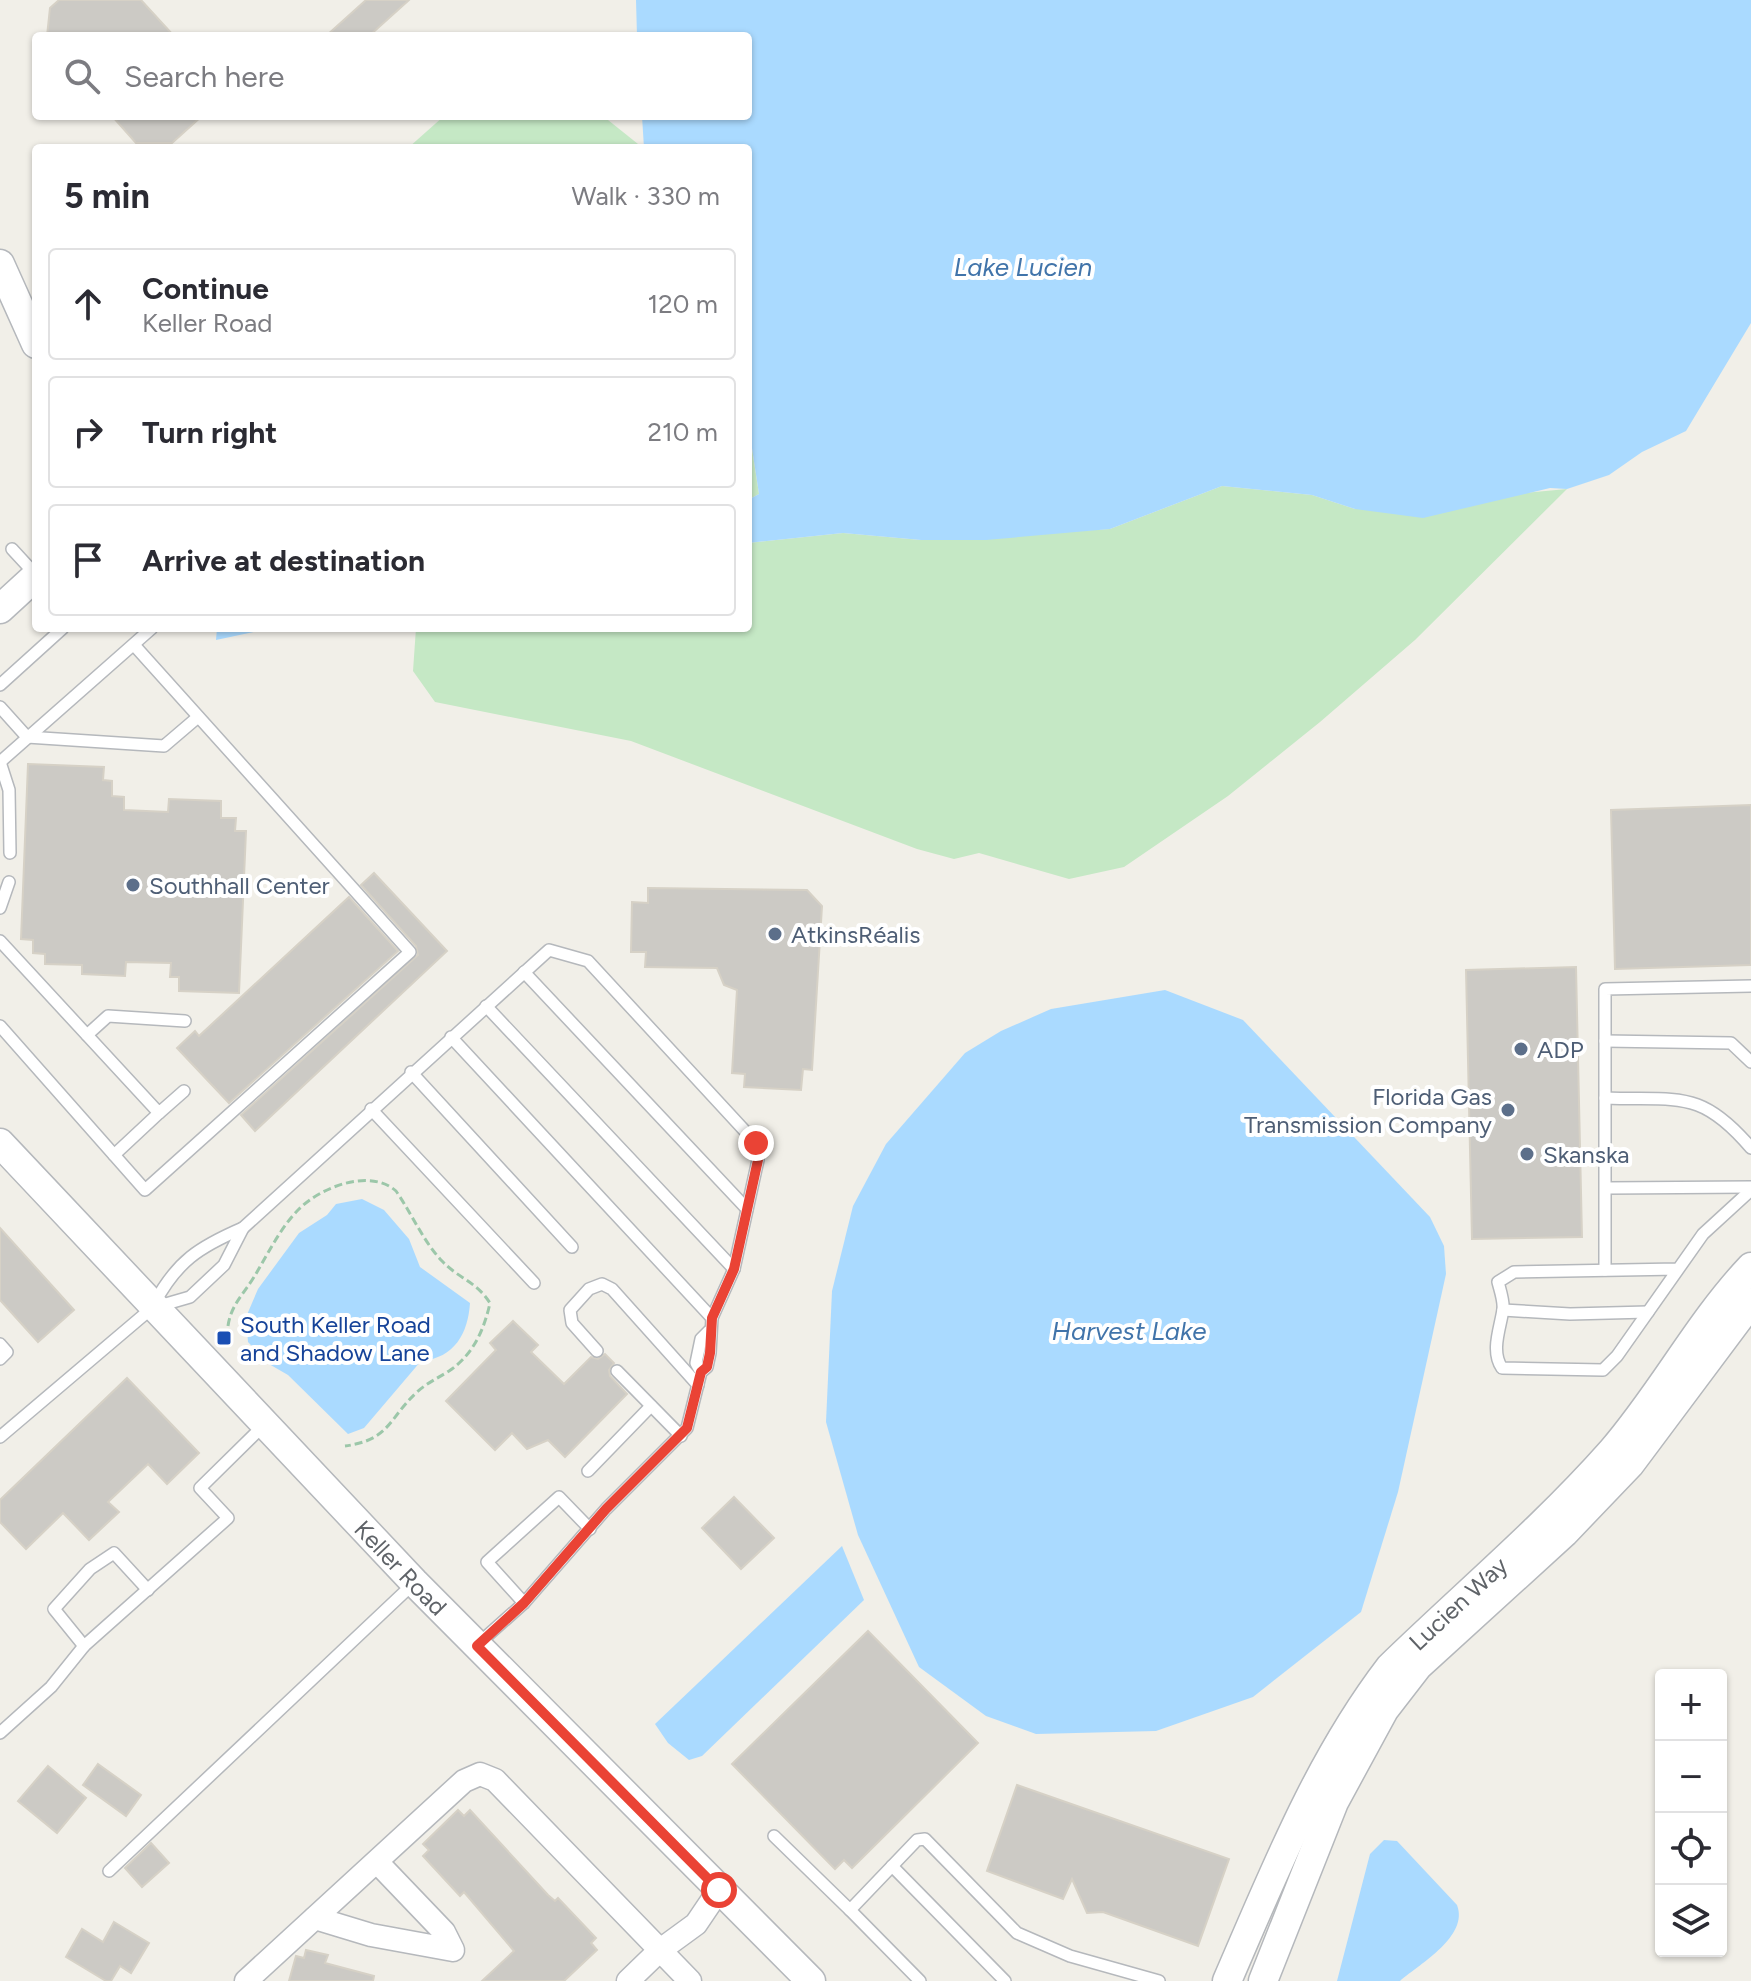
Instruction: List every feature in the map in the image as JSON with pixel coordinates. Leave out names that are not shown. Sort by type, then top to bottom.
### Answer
[{"type":"street","points":[[0,264],[32,335]]},
{"type":"street","points":[[0,609],[32,580]]},
{"type":"street","name":"Keller Road","points":[[0,1143],[152,1308],[414,1582],[811,1981]]},
{"type":"street","name":"Lucien Way","points":[[1227,1981],[1327,1759],[1359,1708],[1390,1667],[1610,1452],[1661,1391],[1722,1298],[1751,1267]]},
{"type":"street","name":"Lucien Way","points":[[1263,1981],[1334,1802],[1384,1710],[1418,1666],[1564,1533],[1630,1464],[1751,1302]]},
{"type":"street","points":[[246,1981],[464,1781],[480,1774],[495,1780],[690,1981]]},
{"type":"street","points":[[315,1918],[371,1935],[453,1950],[444,1932],[377,1862]]},
{"type":"street","points":[[628,1981],[659,1951],[696,1924],[719,1890]]},
{"type":"lane","points":[[12,549],[32,572]]},
{"type":"lane","points":[[0,685],[59,632]]},
{"type":"lane","points":[[10,853],[9,790],[0,762],[148,632]]},
{"type":"lane","points":[[0,1026],[145,1190],[410,952],[134,645]]},
{"type":"lane","points":[[0,707],[27,737],[164,746],[198,717]]},
{"type":"lane","points":[[0,908],[9,882]]},
{"type":"lane","points":[[0,941],[159,1113]]},
{"type":"lane","points":[[2,1432],[152,1308],[169,1275],[203,1245],[243,1228],[411,1072],[549,950],[588,961],[756,1143],[758,1160],[734,1269],[711,1324],[713,1340],[707,1367],[700,1379],[692,1418],[681,1436],[590,1529],[524,1603],[477,1646]]},
{"type":"lane","points":[[524,972],[747,1209]]},
{"type":"lane","points":[[1605,1270],[1605,989],[1751,986]]},
{"type":"lane","points":[[486,1006],[734,1269]]},
{"type":"lane","points":[[87,1035],[108,1016],[185,1021]]},
{"type":"lane","points":[[451,1037],[711,1324]]},
{"type":"lane","points":[[1605,1041],[1731,1043],[1751,1062]]},
{"type":"lane","points":[[411,1072],[572,1247]]},
{"type":"lane","points":[[114,1155],[184,1091]]},
{"type":"lane","points":[[1605,1098],[1694,1101],[1714,1110],[1751,1148]]},
{"type":"lane","points":[[371,1109],[534,1283]]},
{"type":"lane","points":[[1607,1188],[1751,1188]]},
{"type":"lane","points":[[1678,1269],[1514,1272],[1498,1282],[1503,1310],[1498,1319],[1498,1361],[1502,1368],[1603,1370],[1648,1312],[1703,1234],[1751,1188]]},
{"type":"lane","points":[[152,1308],[190,1297],[224,1265],[243,1228]]},
{"type":"lane","points":[[597,1351],[572,1323],[570,1310],[589,1289],[602,1284],[612,1289],[700,1379]]},
{"type":"lane","points":[[1503,1310],[1570,1314],[1648,1312]]},
{"type":"lane","points":[[0,1344],[7,1352],[0,1359]]},
{"type":"lane","points":[[617,1371],[681,1436]]},
{"type":"lane","points":[[588,1471],[651,1406]]},
{"type":"lane","points":[[0,1733],[51,1687],[84,1646],[228,1518],[200,1488],[265,1424]]},
{"type":"lane","points":[[524,1603],[487,1562],[559,1497],[590,1529]]},
{"type":"lane","points":[[84,1646],[54,1609],[90,1569],[114,1553],[148,1590]]},
{"type":"lane","points":[[109,1871],[414,1582]]},
{"type":"lane","points":[[774,1836],[920,1981]]},
{"type":"lane","points":[[850,1910],[917,1840],[925,1839],[1017,1933],[1070,1956],[1155,1980]]},
{"type":"lane","points":[[892,1866],[1005,1981]]},
{"type":"path","points":[[228,1326],[236,1300],[301,1207],[323,1192],[352,1182],[370,1180],[390,1185],[396,1191],[426,1243],[445,1265],[478,1285],[490,1303],[484,1329],[461,1360],[415,1393],[369,1443],[345,1446]]},
{"type":"green space","points":[[440,120],[608,120],[638,144],[412,144]]},
{"type":"green space","points":[[752,449],[759,494],[752,498]]},
{"type":"green space","points":[[1222,486],[1312,495],[1355,509],[1567,489],[1415,640],[1228,796],[1124,867],[1069,879],[979,853],[954,859],[917,849],[631,741],[435,702],[413,671],[416,632],[752,632],[752,543],[843,533],[921,540],[1110,529]]},
{"type":"water","name":"Lake Lucien","points":[[636,0],[1751,0],[1751,323],[1686,431],[1642,452],[1609,475],[1567,489],[1550,488],[1423,518],[1355,509],[1312,495],[1222,486],[1110,529],[986,540],[921,540],[843,533],[752,543],[752,498],[759,494],[752,448],[752,144],[644,144],[642,120],[752,120],[752,32],[637,32]]},
{"type":"water","points":[[217,632],[254,632],[216,640]]},
{"type":"water","name":"Harvest Lake","points":[[1165,990],[1243,1020],[1430,1217],[1444,1246],[1446,1274],[1398,1492],[1361,1612],[1253,1697],[1156,1731],[1036,1734],[986,1716],[919,1667],[858,1535],[826,1422],[832,1291],[853,1206],[886,1144],[965,1053],[1001,1031],[1051,1009]]},
{"type":"water","points":[[362,1199],[384,1210],[409,1239],[420,1267],[470,1303],[463,1334],[458,1342],[443,1355],[421,1361],[364,1428],[348,1434],[288,1375],[269,1364],[248,1342],[246,1317],[258,1289],[299,1233],[327,1215],[336,1204]]},
{"type":"water","points":[[842,1546],[864,1600],[702,1756],[689,1760],[668,1743],[655,1724]]},
{"type":"water","points":[[1384,1840],[1397,1841],[1457,1905],[1459,1916],[1456,1927],[1441,1948],[1400,1981],[1337,1981],[1370,1854]]},
{"type":"building","points":[[59,0],[141,0],[170,32],[47,32],[50,8]]},
{"type":"building","points":[[366,0],[409,0],[373,32],[330,32]]},
{"type":"building","points":[[116,120],[198,120],[172,143],[136,143]]},
{"type":"building","name":"Southhall Center","points":[[28,764],[104,767],[103,780],[112,781],[112,796],[124,797],[124,810],[168,812],[169,799],[221,801],[221,818],[236,818],[235,831],[246,831],[239,993],[179,991],[179,977],[170,977],[171,963],[126,962],[125,976],[82,974],[82,965],[45,964],[45,954],[33,953],[33,940],[21,939]]},
{"type":"building","points":[[1751,805],[1751,965],[1615,969],[1611,810]]},
{"type":"building","points":[[374,873],[447,951],[255,1131],[241,1115],[418,955],[416,946],[361,885]]},
{"type":"building","points":[[648,888],[807,890],[822,906],[812,1070],[803,1069],[801,1090],[744,1087],[745,1074],[732,1073],[737,990],[724,985],[717,968],[645,967],[646,952],[631,952],[632,902],[648,903]]},
{"type":"building","points":[[349,897],[398,951],[229,1103],[177,1048],[195,1031],[199,1036]]},
{"type":"building","points":[[1576,967],[1582,1237],[1472,1239],[1466,970]]},
{"type":"building","points":[[0,1228],[74,1310],[38,1342],[0,1300]]},
{"type":"building","points":[[513,1321],[538,1345],[531,1352],[564,1384],[591,1357],[598,1359],[605,1354],[614,1363],[609,1370],[610,1376],[627,1394],[565,1457],[548,1440],[527,1449],[512,1433],[495,1450],[446,1401],[496,1350],[490,1343]]},
{"type":"building","points":[[127,1378],[199,1453],[167,1484],[148,1464],[108,1502],[119,1512],[89,1540],[63,1513],[26,1549],[0,1522],[0,1500]]},
{"type":"building","points":[[734,1497],[774,1538],[741,1569],[702,1528]]},
{"type":"building","points":[[868,1631],[978,1743],[852,1868],[844,1860],[835,1869],[732,1764]]},
{"type":"building","points":[[98,1764],[141,1795],[126,1816],[83,1785]]},
{"type":"building","points":[[48,1766],[86,1798],[57,1833],[18,1801]]},
{"type":"building","points":[[1017,1785],[1229,1859],[1198,1946],[1103,1912],[1087,1913],[1072,1879],[1063,1899],[987,1871]]},
{"type":"building","points":[[458,1810],[464,1816],[470,1810],[548,1895],[555,1901],[558,1898],[596,1938],[591,1943],[597,1950],[564,1981],[482,1981],[514,1951],[464,1892],[460,1896],[423,1856],[429,1850],[423,1844]]},
{"type":"building","points":[[151,1843],[169,1863],[142,1887],[125,1868]]},
{"type":"building","points":[[114,1922],[149,1943],[131,1973],[120,1966],[111,1981],[106,1981],[66,1957],[82,1929],[103,1942]]},
{"type":"building","points":[[306,1950],[328,1955],[325,1963],[374,1976],[373,1981],[289,1981],[296,1956],[304,1958]]},
{"type":"place","name":"Southhall Center","points":[[133,885]]},
{"type":"place","name":"AtkinsRéalis","points":[[775,934]]},
{"type":"place","name":"ADP","points":[[1521,1049]]},
{"type":"place","name":"Florida Gas Transmission Company","points":[[1508,1110]]},
{"type":"place","name":"Skanska","points":[[1527,1154]]},
{"type":"place","name":"South Keller Road and Shadow Lane","points":[[224,1338]]},
{"type":"route","points":[[719,1890],[477,1646],[524,1603],[606,1509],[687,1428],[692,1418],[701,1372],[707,1367],[713,1340],[709,1331],[712,1318],[734,1269],[758,1160],[756,1143]]}]
